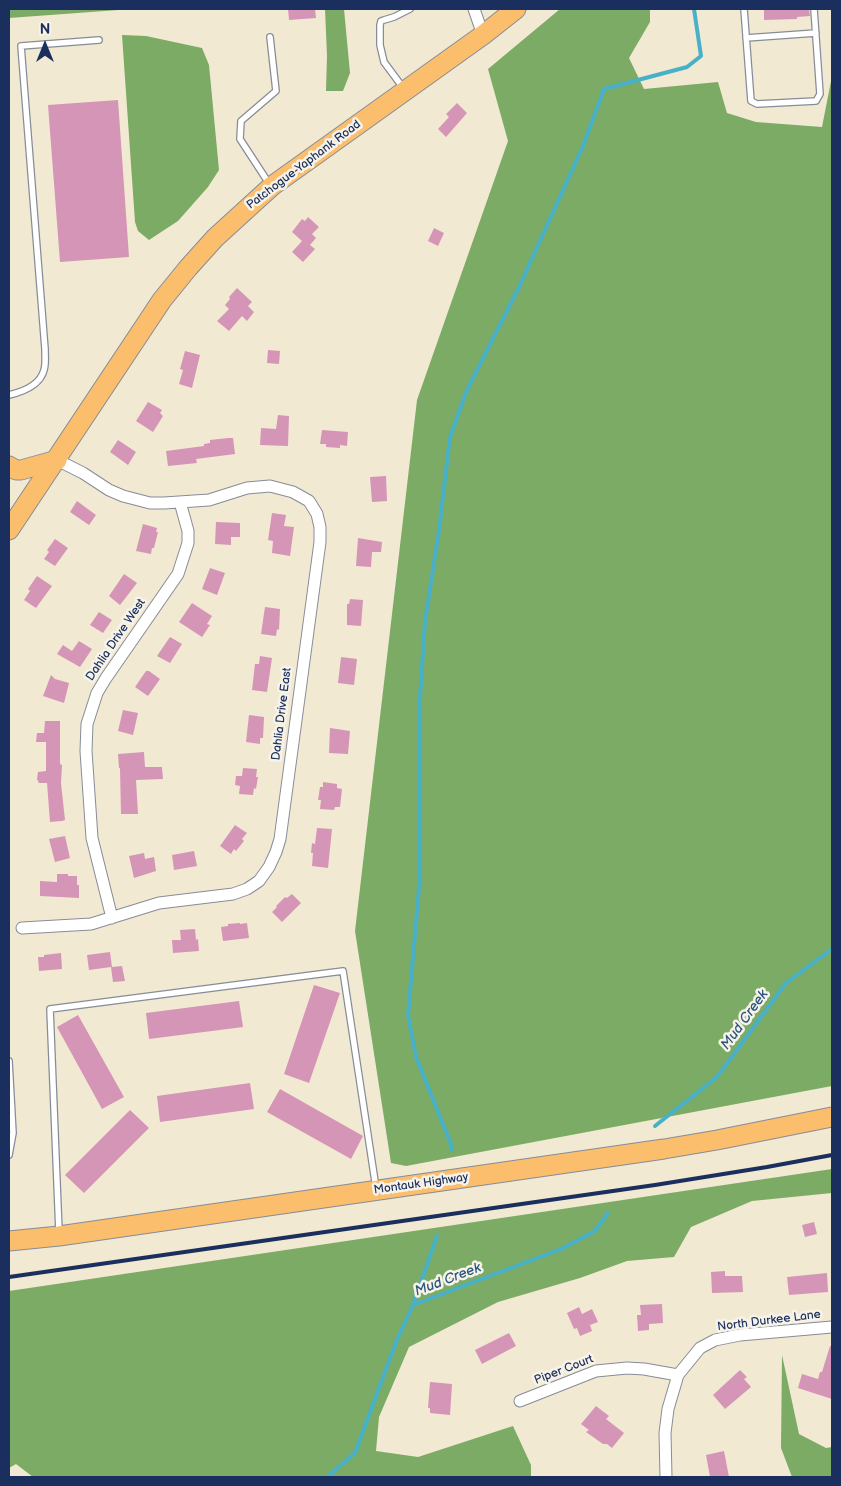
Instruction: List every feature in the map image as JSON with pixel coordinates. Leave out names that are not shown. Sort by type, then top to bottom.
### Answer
[{"type":"main road","name":"Patchogue-Yaphank Road","points":[[10,527],[57,460],[167,294],[215,238],[272,186],[483,35],[516,9]]},
{"type":"main road","points":[[9,466],[16,470],[21,470],[57,460]]},
{"type":"main road","name":"Montauk Highway","points":[[9,1241],[59,1236],[673,1147],[832,1117]]},
{"type":"street","points":[[474,9],[483,35]]},
{"type":"street","name":"Dahlia Drive East","points":[[22,928],[91,924],[158,902],[232,894],[247,889],[260,881],[276,852],[280,838],[320,542],[320,527],[317,514],[309,500],[293,492],[270,486],[247,488],[209,500],[150,503],[109,490],[83,473],[57,460]]},
{"type":"street","name":"Dahlia Drive West","points":[[112,918],[92,838],[86,752],[87,724],[97,693],[106,678],[178,574],[188,544],[188,531],[180,502]]},
{"type":"street","name":"North Durkee Lane","points":[[666,1477],[665,1434],[668,1408],[678,1375],[700,1348],[715,1340],[740,1335],[832,1327]]},
{"type":"street","name":"Piper Court","points":[[520,1401],[596,1371],[627,1368],[678,1375]]},
{"type":"lane","points":[[405,91],[384,62],[380,45],[380,25],[381,21],[410,9]]},
{"type":"lane","points":[[744,9],[751,101],[757,104],[816,101],[820,94],[814,9]]},
{"type":"lane","points":[[746,38],[816,33]]},
{"type":"lane","points":[[270,37],[276,91],[241,121],[240,139],[272,186]]},
{"type":"lane","points":[[9,395],[23,392],[37,382],[44,371],[45,349],[21,46],[99,40]]},
{"type":"lane","points":[[59,1236],[50,1009],[343,971],[376,1190]]},
{"type":"lane","points":[[9,1061],[13,1133],[9,1155]]},
{"type":"green space","points":[[9,9],[132,9],[9,18]]},
{"type":"green space","points":[[325,9],[344,9],[350,73],[343,91],[326,91]]},
{"type":"green space","points":[[560,9],[650,9],[650,22],[629,58],[644,89],[718,82],[727,113],[756,122],[822,127],[832,76],[832,1086],[406,1166],[391,1163],[355,931],[417,400],[508,141],[488,69]]},
{"type":"green space","points":[[122,35],[146,36],[202,48],[209,65],[219,170],[208,187],[178,221],[149,240],[138,231],[135,222]]},
{"type":"green space","points":[[832,1169],[832,1193],[752,1201],[691,1227],[674,1257],[627,1261],[580,1278],[498,1302],[409,1347],[379,1417],[376,1451],[418,1457],[513,1426],[531,1465],[531,1477],[33,1477],[16,1464],[9,1468],[9,1291]]},
{"type":"green space","points":[[782,1355],[799,1434],[826,1448],[832,1447],[832,1477],[792,1477],[781,1448]]},
{"type":"building","points":[[288,9],[315,9],[316,18],[289,20]]},
{"type":"building","points":[[764,9],[809,9],[810,16],[797,17],[797,19],[764,20]]},
{"type":"building","points":[[118,100],[129,257],[60,262],[48,105]]},
{"type":"building","points":[[457,103],[467,113],[446,137],[438,129],[449,117],[446,114]]},
{"type":"building","points":[[308,217],[319,227],[312,234],[316,238],[310,245],[315,249],[303,262],[292,252],[302,241],[292,232],[302,219],[305,221]]},
{"type":"building","points":[[434,228],[444,233],[438,246],[428,241]]},
{"type":"building","points":[[237,288],[252,302],[248,306],[254,312],[247,321],[242,316],[229,331],[217,321],[229,309],[225,305]]},
{"type":"building","points":[[268,350],[280,351],[279,364],[267,363]]},
{"type":"building","points":[[185,351],[200,355],[192,388],[179,384],[183,370],[180,369]]},
{"type":"building","points":[[148,402],[162,410],[160,413],[163,416],[153,432],[136,421]]},
{"type":"building","points":[[278,415],[289,416],[288,446],[260,445],[261,428],[276,429]]},
{"type":"building","points":[[322,430],[348,432],[347,446],[340,445],[340,448],[326,447],[326,444],[320,444]]},
{"type":"building","points":[[233,438],[235,454],[196,459],[197,463],[168,466],[166,451],[204,446],[204,444],[210,443],[210,440]]},
{"type":"building","points":[[118,440],[136,452],[128,465],[110,452]]},
{"type":"building","points":[[386,476],[387,501],[372,502],[370,477]]},
{"type":"building","points":[[77,501],[96,515],[89,525],[70,512]]},
{"type":"building","points":[[272,513],[286,515],[284,526],[294,527],[290,556],[272,553],[273,541],[268,540]]},
{"type":"building","points":[[216,522],[240,523],[240,537],[231,537],[231,545],[215,544]]},
{"type":"building","points":[[143,524],[157,528],[156,532],[158,532],[151,554],[136,551]]},
{"type":"building","points":[[358,538],[382,542],[381,552],[372,552],[371,567],[356,566]]},
{"type":"building","points":[[55,539],[68,548],[55,566],[44,559],[49,552],[47,550]]},
{"type":"building","points":[[210,568],[225,573],[217,595],[202,589]]},
{"type":"building","points":[[124,574],[137,583],[120,605],[109,596]]},
{"type":"building","points":[[37,576],[52,586],[36,608],[24,600],[30,591],[28,589]]},
{"type":"building","points":[[350,599],[363,600],[361,626],[347,625],[347,604],[349,604]]},
{"type":"building","points":[[192,603],[212,616],[207,624],[210,625],[202,637],[179,622]]},
{"type":"building","points":[[265,607],[280,609],[279,630],[277,629],[276,636],[261,634]]},
{"type":"building","points":[[99,612],[112,620],[103,633],[90,625]]},
{"type":"building","points":[[170,637],[182,644],[170,663],[157,656]]},
{"type":"building","points":[[79,641],[92,649],[80,667],[57,654],[63,645],[72,651]]},
{"type":"building","points":[[260,656],[272,658],[267,692],[252,690],[255,664],[259,664]]},
{"type":"building","points":[[341,657],[357,659],[354,685],[338,683]]},
{"type":"building","points":[[146,671],[160,679],[148,696],[135,687]]},
{"type":"building","points":[[51,675],[55,679],[69,683],[64,703],[43,696]]},
{"type":"building","points":[[123,710],[138,713],[133,735],[118,731]]},
{"type":"building","points":[[249,715],[264,717],[263,738],[260,738],[260,744],[246,742]]},
{"type":"building","points":[[45,721],[60,721],[60,764],[62,765],[61,783],[65,820],[62,821],[50,822],[47,783],[39,783],[37,779],[38,772],[46,771],[46,742],[36,742],[37,733],[44,733]]},
{"type":"building","points":[[330,728],[350,731],[348,754],[329,753]]},
{"type":"building","points":[[144,752],[145,767],[162,767],[163,779],[136,780],[138,814],[121,814],[118,754]]},
{"type":"building","points":[[243,768],[257,769],[256,777],[258,777],[253,795],[239,794],[240,786],[235,785],[236,776],[242,776]]},
{"type":"building","points":[[323,782],[337,784],[337,788],[342,789],[340,807],[335,807],[334,810],[320,809],[321,800],[318,800],[320,787],[323,787]]},
{"type":"building","points":[[235,825],[247,833],[242,839],[244,841],[231,854],[220,846]]},
{"type":"building","points":[[317,828],[332,829],[328,868],[312,866],[312,843],[315,844]]},
{"type":"building","points":[[65,836],[70,858],[55,862],[49,839]]},
{"type":"building","points":[[194,851],[197,866],[174,870],[172,855]]},
{"type":"building","points":[[144,853],[145,859],[154,857],[156,871],[134,878],[129,856]]},
{"type":"building","points":[[57,874],[77,876],[79,898],[40,896],[40,881],[57,882]]},
{"type":"building","points":[[292,894],[301,903],[282,922],[272,912],[285,897],[287,898]]},
{"type":"building","points":[[247,923],[249,938],[223,941],[221,927]]},
{"type":"building","points":[[195,929],[199,951],[173,953],[172,940],[181,940],[180,930]]},
{"type":"building","points":[[110,952],[112,967],[122,966],[125,981],[113,982],[111,967],[89,970],[87,955]]},
{"type":"building","points":[[61,953],[62,969],[39,971],[38,957]]},
{"type":"building","points":[[314,985],[340,993],[309,1083],[284,1074]]},
{"type":"building","points":[[239,1001],[243,1027],[149,1039],[146,1013]]},
{"type":"building","points":[[78,1015],[124,1097],[102,1109],[57,1027]]},
{"type":"building","points":[[250,1083],[254,1109],[160,1122],[157,1096]]},
{"type":"building","points":[[280,1089],[363,1136],[351,1159],[267,1112]]},
{"type":"building","points":[[130,1110],[149,1128],[84,1193],[65,1175]]},
{"type":"building","points":[[814,1222],[817,1234],[805,1237],[802,1225]]},
{"type":"building","points":[[725,1271],[725,1276],[742,1276],[743,1292],[712,1293],[711,1272]]},
{"type":"building","points":[[827,1273],[828,1292],[789,1295],[787,1277]]},
{"type":"building","points":[[662,1304],[663,1323],[649,1324],[649,1330],[638,1331],[637,1315],[641,1315],[640,1305]]},
{"type":"building","points":[[579,1307],[582,1314],[592,1309],[598,1322],[590,1325],[592,1331],[580,1336],[577,1328],[574,1329],[567,1313]]},
{"type":"building","points":[[509,1333],[516,1346],[482,1364],[475,1350]]},
{"type":"building","points":[[830,1346],[832,1346],[832,1399],[798,1388],[802,1374],[818,1379]]},
{"type":"building","points":[[740,1370],[747,1377],[744,1379],[751,1387],[725,1409],[713,1395]]},
{"type":"building","points":[[430,1382],[452,1384],[450,1415],[430,1413],[430,1408],[428,1408]]},
{"type":"building","points":[[596,1406],[609,1416],[606,1419],[624,1433],[612,1448],[586,1432],[589,1430],[581,1424]]},
{"type":"building","points":[[724,1451],[729,1477],[710,1477],[706,1455]]},
{"type":"waterway","points":[[451,1150],[451,1144],[416,1057],[408,1015],[419,888],[420,697],[425,621],[439,530],[450,437],[467,390],[520,285],[583,146],[604,89],[687,67],[701,56],[694,9]]},
{"type":"waterway","name":"Mud Creek","points":[[655,1126],[717,1077],[786,983],[832,949]]},
{"type":"waterway","name":"Mud Creek","points":[[327,1477],[355,1453],[396,1342],[413,1305],[561,1249],[595,1231],[608,1213]]},
{"type":"waterway","points":[[413,1305],[437,1236]]},
{"type":"railway","points":[[9,1277],[655,1185],[832,1155]]}]
